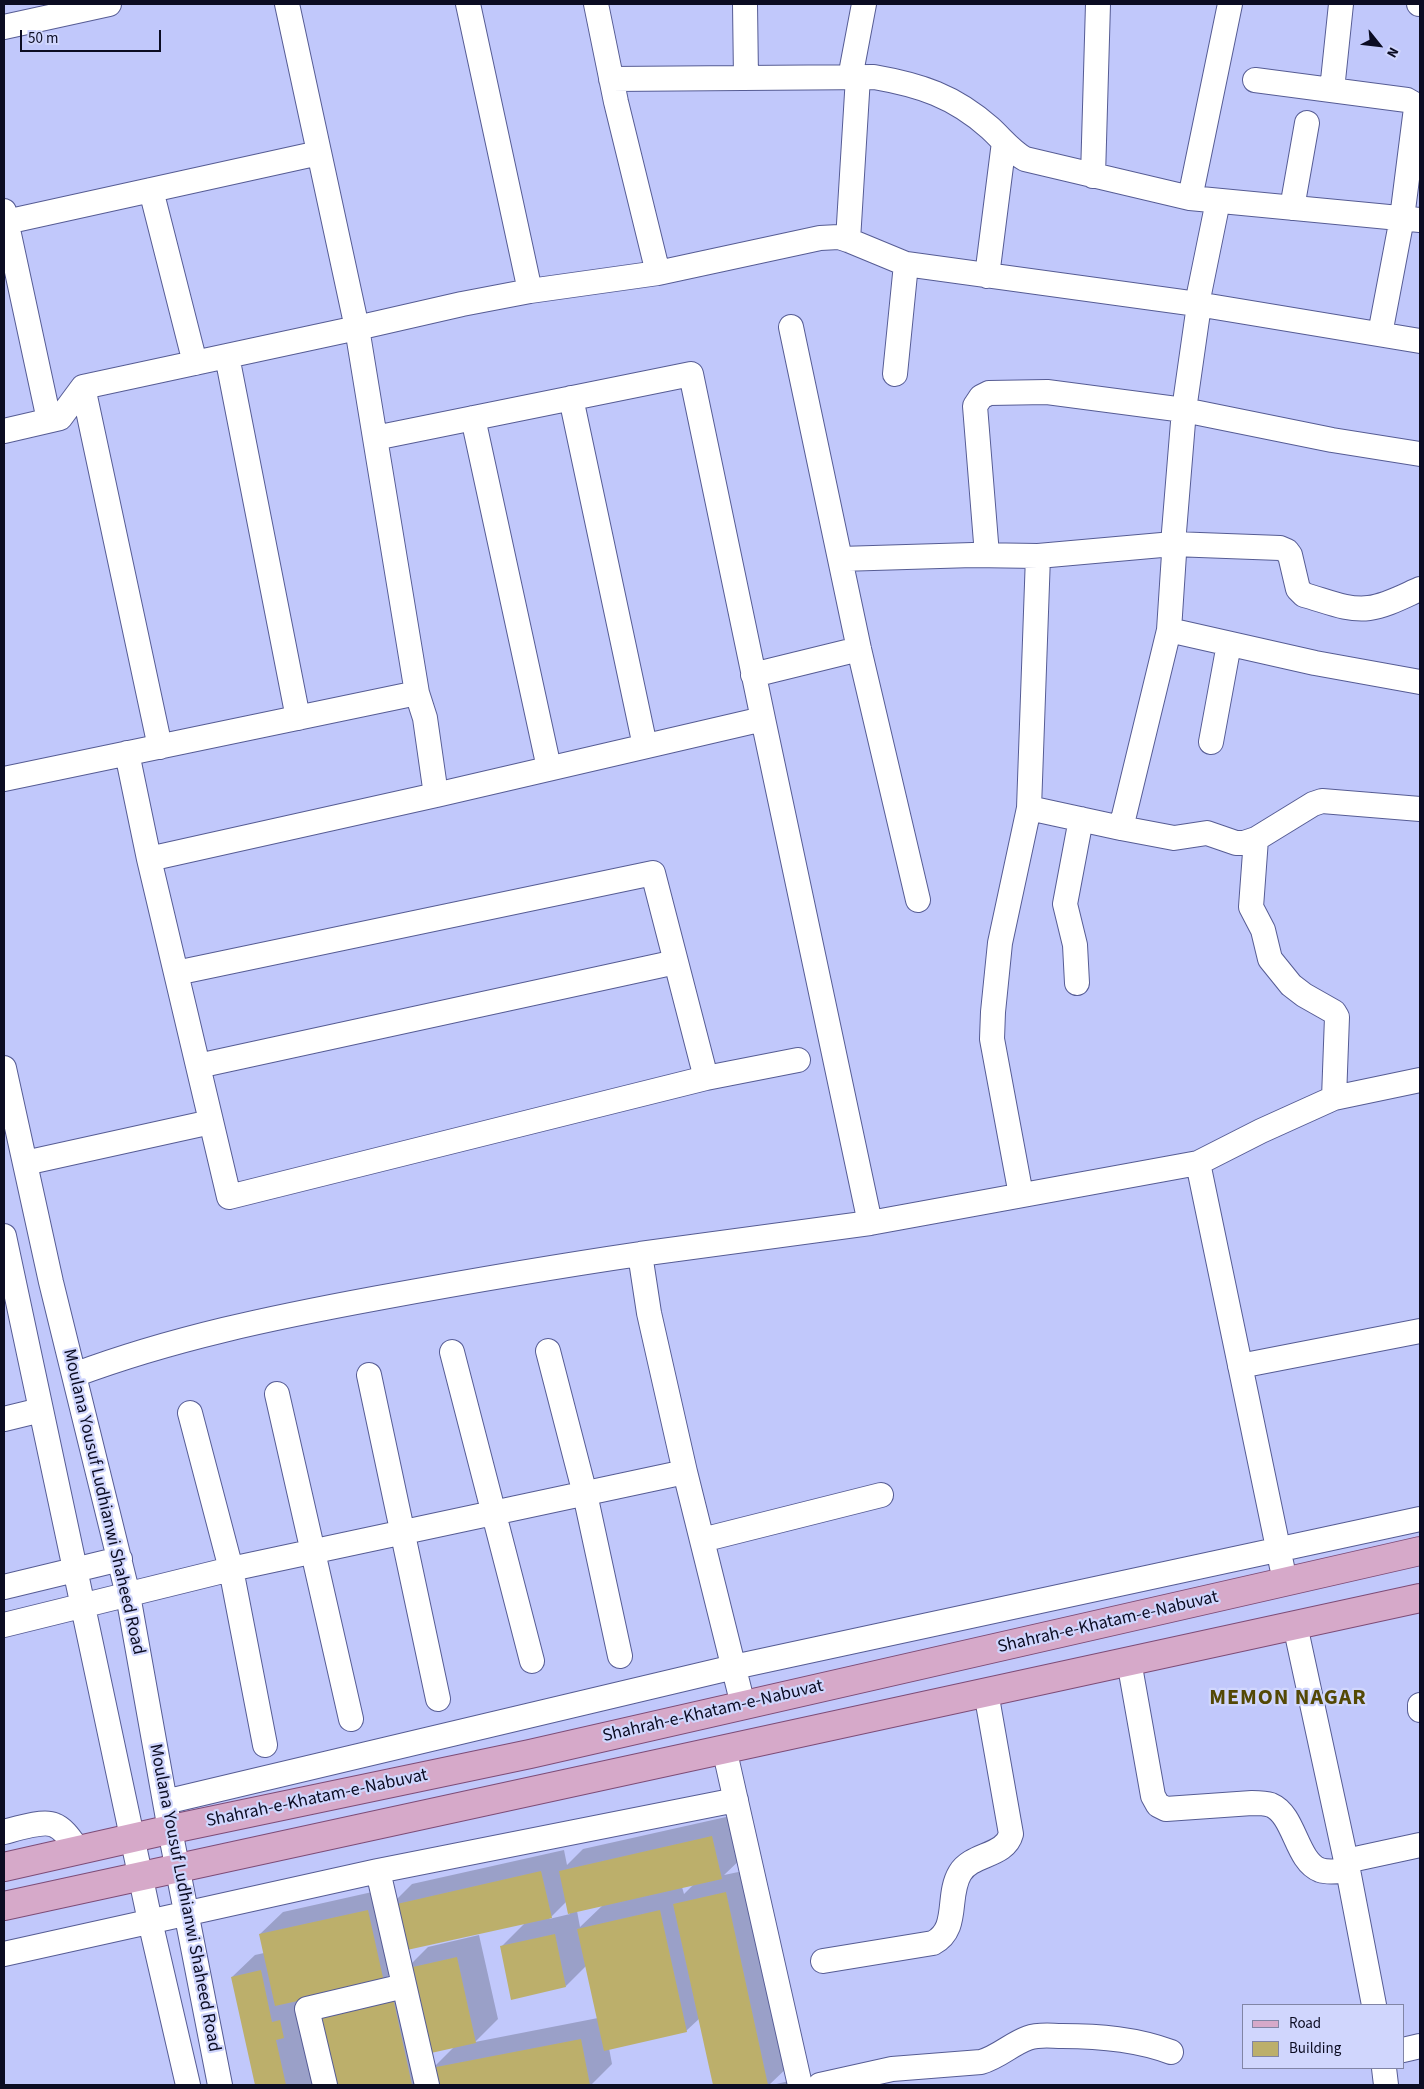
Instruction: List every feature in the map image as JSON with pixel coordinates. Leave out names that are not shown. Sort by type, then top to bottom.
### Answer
[{"type":"main road","name":"Shahrah-e-Khatam-e-Nabuvat","points":[[4,1868],[170,1830],[530,1754],[1420,1552]]},
{"type":"main road","name":"Shahrah-e-Khatam-e-Nabuvat","points":[[4,1906],[141,1878],[724,1748],[1420,1598]]},
{"type":"street","points":[[4,25],[108,4]]},
{"type":"street","points":[[287,4],[357,328],[418,693],[425,718],[436,795]]},
{"type":"street","points":[[468,4],[530,290]]},
{"type":"street","points":[[596,4],[611,79],[658,273]]},
{"type":"street","points":[[745,4],[746,78]]},
{"type":"street","points":[[848,240],[854,78],[864,4]]},
{"type":"street","points":[[1093,176],[1098,4]]},
{"type":"street","points":[[1190,198],[1230,4]]},
{"type":"street","points":[[1332,90],[1341,4]]},
{"type":"street","points":[[611,79],[874,77],[910,83],[934,91],[958,104],[989,127],[1014,153],[1025,159],[1190,198],[1411,219]]},
{"type":"street","points":[[1255,80],[1407,100],[1414,104],[1416,112],[1411,219],[1380,334]]},
{"type":"street","points":[[1292,208],[1307,123]]},
{"type":"street","points":[[987,276],[1004,142]]},
{"type":"street","points":[[49,420],[5,216],[152,190],[319,153]]},
{"type":"street","points":[[152,190],[195,363]]},
{"type":"street","points":[[1120,828],[1169,630],[1173,544],[1184,410],[1198,305],[1218,201]]},
{"type":"street","points":[[4,430],[60,418],[83,387],[530,290],[658,273],[820,238],[839,237],[906,264],[1198,305],[1420,341]]},
{"type":"street","points":[[895,374],[906,264]]},
{"type":"street","points":[[790,327],[859,649],[918,900]]},
{"type":"street","points":[[227,356],[298,718]]},
{"type":"street","points":[[375,438],[691,374],[870,1223]]},
{"type":"street","points":[[83,387],[160,746]]},
{"type":"street","points":[[987,555],[975,406],[980,397],[990,393],[1047,392],[1184,410],[1332,440],[1420,454]]},
{"type":"street","points":[[571,398],[645,746]]},
{"type":"street","points":[[473,418],[549,768]]},
{"type":"street","points":[[840,559],[987,555],[1038,556],[1173,544],[1280,548],[1287,551],[1290,555],[1301,593],[1351,608],[1380,606],[1420,589]]},
{"type":"street","points":[[1021,1195],[995,1060],[992,1030],[1000,943],[1029,808],[1038,556]]},
{"type":"street","points":[[1169,630],[1315,663],[1420,682]]},
{"type":"street","points":[[1211,742],[1229,644]]},
{"type":"street","points":[[753,675],[859,649]]},
{"type":"street","points":[[4,779],[418,693]]},
{"type":"street","points":[[149,859],[763,719]]},
{"type":"street","points":[[127,753],[149,859],[229,1197],[706,1078],[798,1060]]},
{"type":"street","points":[[1029,808],[1174,838],[1207,833],[1236,843],[1244,843],[1256,839],[1313,804],[1322,801],[1420,809]]},
{"type":"street","points":[[1077,983],[1075,944],[1065,904],[1081,819]]},
{"type":"street","points":[[1256,839],[1251,907],[1263,930],[1270,959],[1291,985],[1304,996],[1334,1012],[1337,1017],[1334,1098]]},
{"type":"street","points":[[176,973],[653,873],[706,1078]]},
{"type":"street","points":[[198,1066],[676,962]]},
{"type":"street","name":"Moulana Yousuf Ludhianwi Shaheed Road","points":[[4,1068],[74,1375],[128,1595],[170,1830],[220,2085]]},
{"type":"street","points":[[74,1375],[120,1358],[194,1337],[313,1310],[542,1268],[870,1223],[1198,1163],[1261,1131],[1334,1098],[1420,1080]]},
{"type":"street","points":[[25,1163],[211,1122]]},
{"type":"street","points":[[1198,1163],[1286,1583]]},
{"type":"street","name":"Moulana Yousuf Ludhianwi Shaheed Road","points":[[4,1236],[150,1921],[188,2085]]},
{"type":"street","points":[[640,1254],[649,1313],[685,1472],[743,1705]]},
{"type":"street","points":[[1240,1366],[1420,1331]]},
{"type":"street","points":[[548,1351],[585,1494],[620,1656]]},
{"type":"street","points":[[452,1352],[532,1661]]},
{"type":"street","points":[[368,1375],[438,1699]]},
{"type":"street","points":[[277,1394],[351,1719]]},
{"type":"street","points":[[4,1419],[41,1410]]},
{"type":"street","points":[[190,1413],[232,1569],[265,1744]]},
{"type":"street","points":[[4,1625],[84,1607],[232,1569],[685,1472]]},
{"type":"street","points":[[702,1540],[881,1495]]},
{"type":"street","points":[[165,1802],[734,1667],[1420,1519]]},
{"type":"street","points":[[4,1587],[120,1559]]},
{"type":"street","points":[[1295,1625],[1347,1866],[1374,2004]]},
{"type":"street","points":[[1129,1661],[1153,1796],[1158,1804],[1166,1809],[1252,1803],[1265,1803],[1274,1806],[1282,1814],[1310,1862],[1318,1870],[1327,1872],[1420,1845]]},
{"type":"street","points":[[822,1961],[933,1943],[940,1940],[950,1924],[955,1885],[959,1874],[972,1860],[1005,1847],[1009,1841],[1011,1834],[986,1692]]},
{"type":"street","points":[[1420,1705],[1420,1710]]},
{"type":"street","points":[[724,1748],[800,2085]]},
{"type":"street","points":[[4,1954],[378,1871],[736,1800]]},
{"type":"street","points":[[4,1832],[46,1823],[55,1825],[62,1830],[78,1851]]},
{"type":"street","points":[[378,1871],[427,2085]]},
{"type":"street","points":[[325,2085],[307,2009],[404,1986]]},
{"type":"street","points":[[820,2085],[892,2069],[981,2062],[991,2059],[1019,2042],[1037,2036],[1088,2036],[1134,2041],[1171,2052]]},
{"type":"street","points":[[1404,2050],[1420,2046]]},
{"type":"street","points":[[1384,2069],[1386,2085]]},
{"type":"building","points":[[712,1836],[722,1879],[568,1914],[559,1871]]},
{"type":"building","points":[[541,1871],[552,1918],[398,1952],[388,1906]]},
{"type":"building","points":[[726,1892],[768,2085],[713,2085],[673,1904]]},
{"type":"building","points":[[368,1910],[384,1982],[275,2006],[259,1934]]},
{"type":"building","points":[[660,1910],[687,2032],[604,2051],[577,1929]]},
{"type":"building","points":[[555,1934],[566,1987],[511,2000],[500,1946]]},
{"type":"building","points":[[457,1957],[476,2043],[422,2055],[404,1969]]},
{"type":"building","points":[[261,1970],[272,2022],[280,2020],[284,2038],[276,2040],[286,2085],[255,2085],[231,1977]]},
{"type":"building","points":[[392,1993],[412,2085],[337,2085],[320,2009]]},
{"type":"building","points":[[581,2039],[590,2085],[434,2085],[431,2068]]},
{"type":"district","name":"MEMON NAGAR","points":[[1288,1699]]}]
